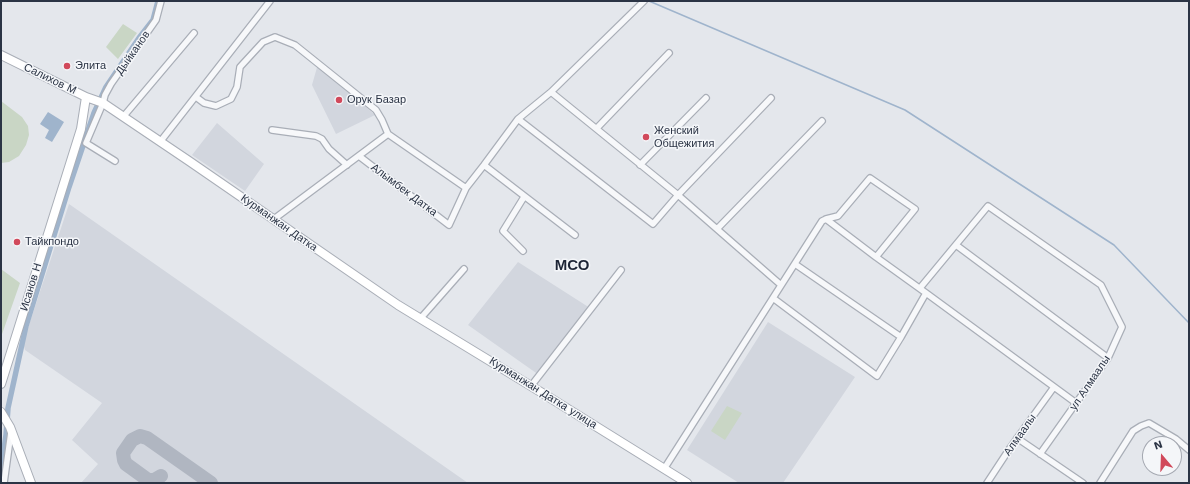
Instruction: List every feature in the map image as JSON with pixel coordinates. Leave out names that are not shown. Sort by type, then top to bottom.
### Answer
[{"type":"street","name":"Дыйканов","points":[[115,161],[86,143],[105,95],[111,84],[156,20],[160,1]]},
{"type":"street","points":[[160,142],[270,1]]},
{"type":"street","points":[[196,97],[204,103],[216,106],[231,99],[237,87],[240,67],[263,42],[275,38],[295,46],[376,110],[388,134],[466,188],[518,119],[551,92],[643,1]]},
{"type":"street","points":[[123,117],[194,33]]},
{"type":"street","points":[[597,128],[669,53]]},
{"type":"street","name":"Салихов М","points":[[1,55],[101,103]]},
{"type":"street","points":[[551,92],[678,195],[781,285]]},
{"type":"street","name":"Исанов Н","points":[[1,384],[3,373],[81,128],[86,97]]},
{"type":"street","points":[[640,165],[706,98]]},
{"type":"street","points":[[518,119],[653,224],[678,195],[771,98]]},
{"type":"street","name":"Курманжан Датка","points":[[101,103],[189,161],[398,305]]},
{"type":"street","points":[[717,229],[822,121]]},
{"type":"street","points":[[272,130],[316,136],[322,139],[329,149],[347,165]]},
{"type":"street","name":"Алымбек Датка","points":[[274,219],[388,134]]},
{"type":"street","name":"Алымбек Датка","points":[[359,156],[449,224],[466,188]]},
{"type":"street","points":[[484,165],[575,235]]},
{"type":"street","points":[[664,469],[822,221],[838,216],[870,178],[915,208],[876,257]]},
{"type":"street","points":[[523,251],[502,231],[524,197]]},
{"type":"street","name":"ул Алмаалы","points":[[956,244],[988,206],[1101,285],[1122,327],[1108,358],[1040,454]]},
{"type":"street","points":[[826,219],[1076,403]]},
{"type":"street","points":[[920,288],[956,244],[1108,358]]},
{"type":"street","points":[[795,264],[901,337]]},
{"type":"street","points":[[420,318],[464,269]]},
{"type":"street","points":[[531,386],[621,270]]},
{"type":"street","points":[[773,298],[877,376],[926,293]]},
{"type":"street","name":"Курманжан Датка улица","points":[[398,305],[686,483]]},
{"type":"street","name":"Алмаалы","points":[[987,483],[1054,387]]},
{"type":"street","points":[[1,412],[11,429],[31,483]]},
{"type":"street","points":[[1100,483],[1133,431],[1149,423],[1176,439],[1189,450]]},
{"type":"street","points":[[4,483],[11,429]]},
{"type":"street","points":[[1017,438],[1083,483]]},
{"type":"shaded area","name":"Орук Базар","points":[[318,64],[375,115],[336,134],[312,85]]},
{"type":"shaded area","points":[[217,123],[264,164],[245,191],[192,155]]},
{"type":"shaded area","points":[[69,204],[468,483],[81,483],[98,464],[72,440],[102,403],[25,350],[23,343]]},
{"type":"shaded area","points":[[518,262],[590,308],[539,375],[468,325]]},
{"type":"shaded area","points":[[768,322],[855,377],[783,483],[739,483],[687,450]]},
{"type":"green space","points":[[123,24],[137,33],[118,59],[106,47]]},
{"type":"green space","points":[[1,101],[22,117],[28,126],[29,135],[26,145],[19,156],[9,162],[1,163]]},
{"type":"green space","points":[[1,269],[20,283],[1,337]]},
{"type":"green space","points":[[727,406],[742,413],[725,440],[711,431]]},
{"type":"water","points":[[48,112],[64,122],[52,142],[45,138],[49,130],[40,124]]},
{"type":"waterway","points":[[1,471],[8,408],[26,326],[69,187],[94,113],[106,87],[153,20],[158,1]]},
{"type":"waterway","points":[[649,1],[905,110],[1114,245],[1189,323]]},
{"type":"taxiway","points":[[161,476],[154,480],[148,480],[126,464],[123,453],[132,440],[140,436],[147,438],[211,483]]},
{"type":"place","name":"Элита","points":[[67,66]]},
{"type":"place","name":"Орук Базар","points":[[339,100]]},
{"type":"place","name":"Женский Общежития","points":[[646,137]]},
{"type":"place","name":"Тайкпондо","points":[[17,242]]},
{"type":"district","name":"МСО","points":[[572,266]]}]
